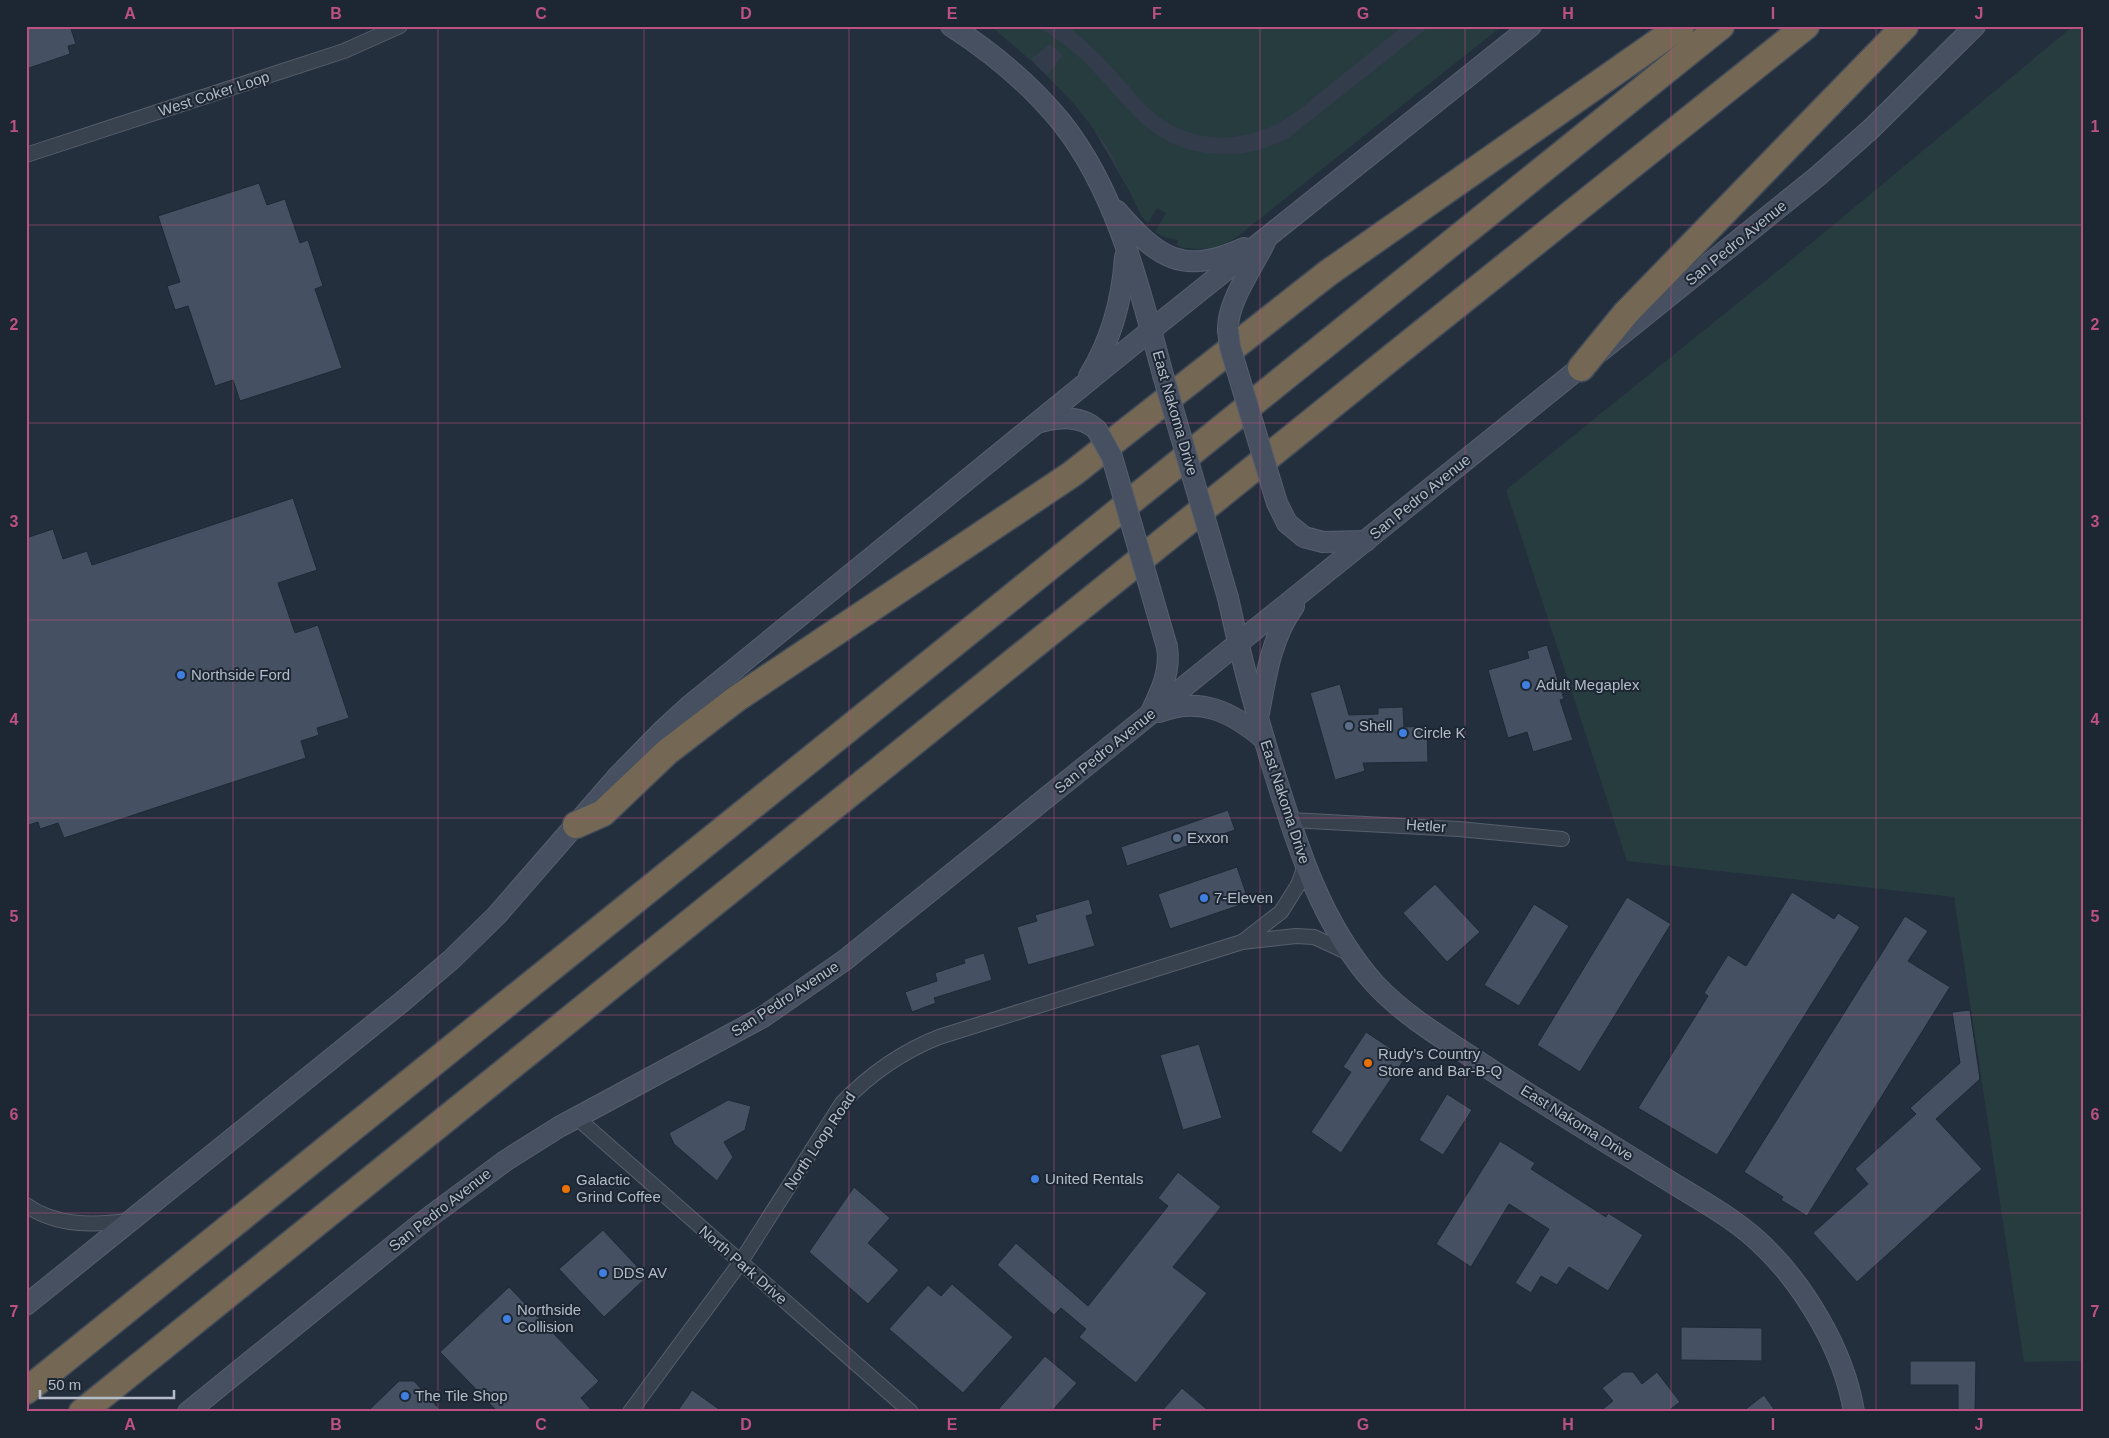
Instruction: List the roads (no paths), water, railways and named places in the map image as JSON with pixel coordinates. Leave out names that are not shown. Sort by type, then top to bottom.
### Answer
[{"type":"highway","points":[[576,825],[603,813],[667,752],[736,699],[1072,474],[1328,274],[1681,26]]},
{"type":"highway","points":[[26,1391],[1721,26]]},
{"type":"highway","points":[[82,1412],[1806,26]]},
{"type":"highway","points":[[1581,368],[1626,312],[1904,26]]},
{"type":"main road","name":"East Nakoma Drive","points":[[951,26],[976,42],[1008,67],[1062,124],[1083,155],[1107,200],[1126,247],[1151,330],[1228,598],[1238,645],[1264,739],[1290,820],[1305,866],[1318,895],[1352,954],[1375,983],[1398,1005],[1427,1028],[1721,1214],[1757,1240],[1813,1308],[1851,1390],[1854,1412]]},
{"type":"main road","points":[[26,1305],[428,980],[497,915],[640,752],[688,707],[1151,330],[1531,26]]},
{"type":"main road","name":"San Pedro Avenue","points":[[188,1412],[454,1197],[505,1161],[576,1117],[763,1017],[811,985],[869,942],[1581,368],[1845,152],[1975,26]]},
{"type":"main road","points":[[1107,200],[1142,239],[1159,252],[1179,260],[1192,262],[1217,258],[1269,236]]},
{"type":"main road","points":[[1269,236],[1234,303],[1228,321],[1228,330],[1230,347],[1277,503],[1287,523],[1304,537],[1323,542],[1366,541]]},
{"type":"main road","points":[[1081,388],[1094,368],[1111,332],[1122,289],[1126,247]]},
{"type":"main road","points":[[1039,422],[1074,418],[1086,421],[1097,430],[1112,457],[1167,647],[1168,666],[1165,678],[1149,716]]},
{"type":"main road","points":[[1258,717],[1270,660],[1279,630],[1284,619],[1307,588]]},
{"type":"main road","points":[[1149,716],[1170,708],[1185,705],[1208,707],[1236,718],[1264,739]]},
{"type":"street","name":"West Coker Loop","points":[[26,155],[344,51],[400,26]]},
{"type":"street","name":"Hetler","points":[[1290,820],[1459,828],[1562,839]]},
{"type":"street","name":"North Loop Road","points":[[1242,942],[1281,912],[1298,885],[1305,866]]},
{"type":"street","name":"North Loop Road","points":[[630,1412],[740,1263],[842,1103],[865,1080],[896,1057],[939,1037],[1242,942],[1296,936],[1314,937],[1352,954]]},
{"type":"street","name":"North Park Drive","points":[[576,1117],[911,1412]]},
{"type":"street","points":[[26,1205],[35,1211],[62,1221],[81,1224],[131,1221]]},
{"type":"place","name":"Northside Ford","points":[[181,675]]},
{"type":"place","name":"Adult Megaplex","points":[[1526,685]]},
{"type":"place","name":"Shell","points":[[1349,726]]},
{"type":"place","name":"Circle K","points":[[1403,733]]},
{"type":"place","name":"Exxon","points":[[1177,838]]},
{"type":"place","name":"7-Eleven","points":[[1204,898]]},
{"type":"place","name":"Rudy’s Country Store and Bar-B-Q","points":[[1368,1063]]},
{"type":"place","name":"United Rentals","points":[[1035,1179]]},
{"type":"place","name":"Galactic Grind Coffee","points":[[566,1189]]},
{"type":"place","name":"DDS AV","points":[[603,1273]]},
{"type":"place","name":"Northside Collision","points":[[507,1319]]},
{"type":"place","name":"The Tile Shop","points":[[405,1396]]}]
